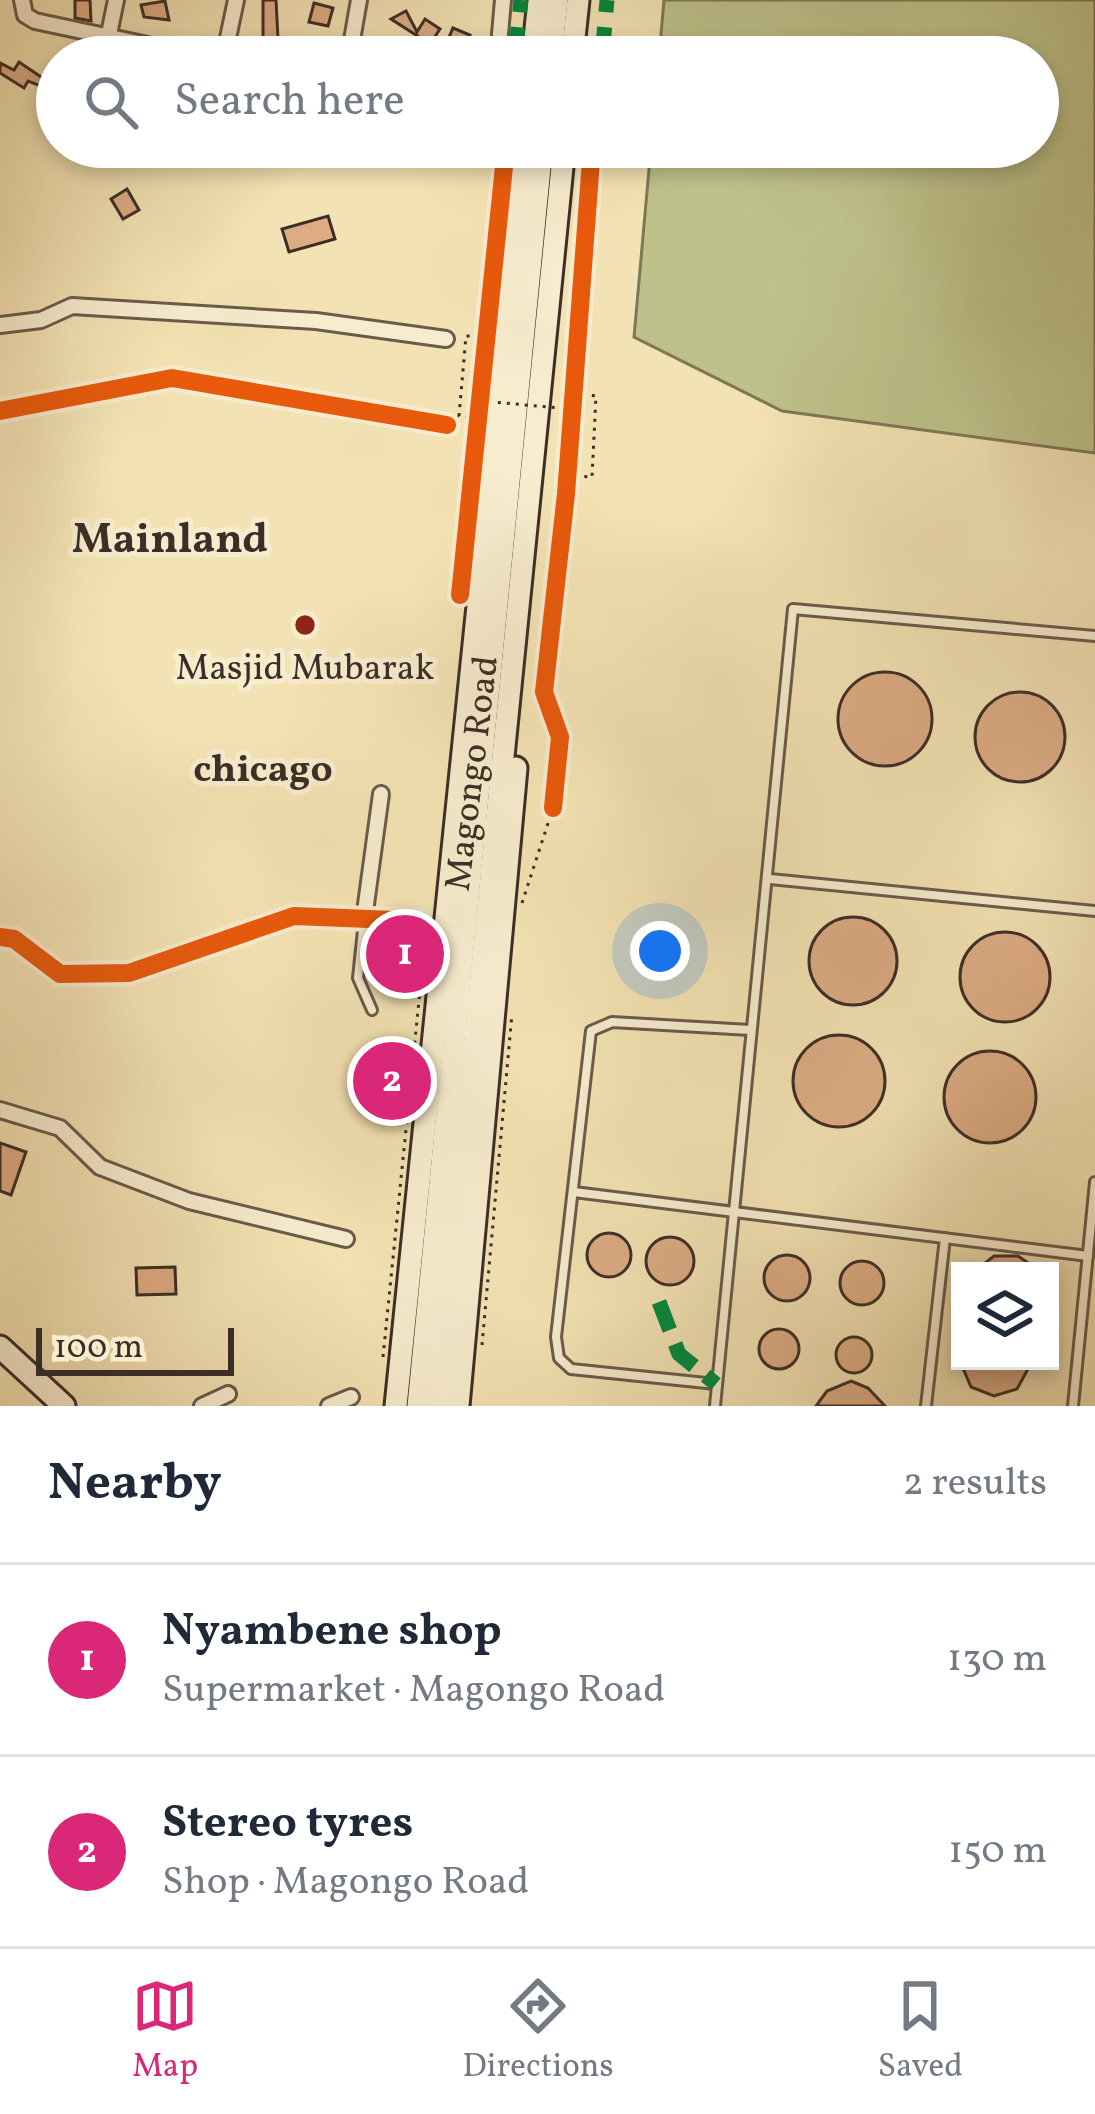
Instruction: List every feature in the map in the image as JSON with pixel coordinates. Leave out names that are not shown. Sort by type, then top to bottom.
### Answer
[{"type":"main road","points":[[535,36],[539,0]]},
{"type":"main road","points":[[553,36],[556,0]]},
{"type":"main road","points":[[574,36],[578,0]]},
{"type":"main road","points":[[396,1406],[523,168]]},
{"type":"main road","points":[[461,1062],[540,168]]},
{"type":"main road","name":"Magongo Road","points":[[418,1406],[513,701],[562,168]]},
{"type":"main road","points":[[458,1406],[518,748],[513,701]]},
{"type":"main road","name":"Magongo Road","points":[[438,1406],[461,1062]]},
{"type":"main road","points":[[0,1347],[64,1406]]},
{"type":"street","points":[[22,0],[30,19],[117,36]]},
{"type":"street","points":[[109,34],[116,0]]},
{"type":"street","points":[[228,36],[236,0]]},
{"type":"street","points":[[353,36],[359,0]]},
{"type":"street","points":[[500,36],[503,0]]},
{"type":"street","points":[[0,325],[40,320],[72,306],[316,321],[446,339]]},
{"type":"street","points":[[0,412],[172,377],[447,425]]},
{"type":"street","points":[[364,919],[380,794]]},
{"type":"street","points":[[0,937],[14,939],[60,974],[128,974],[294,916],[419,921]]},
{"type":"street","points":[[0,1110],[60,1128],[100,1167],[189,1201],[264,1222],[331,1231],[346,1239]]},
{"type":"street","points":[[202,1406],[228,1394]]},
{"type":"street","points":[[329,1406],[351,1397]]},
{"type":"lane","points":[[715,1406],[738,1212],[750,1030],[770,879],[793,609],[1095,637]]},
{"type":"lane","points":[[770,879],[1095,911]]},
{"type":"lane","points":[[364,919],[358,978],[372,1010]]},
{"type":"lane","points":[[716,1384],[571,1369],[559,1358],[556,1337],[587,1039],[595,1026],[612,1022],[750,1030]]},
{"type":"lane","points":[[1072,1406],[1095,1182]]},
{"type":"lane","points":[[574,1192],[1088,1256]]},
{"type":"lane","points":[[926,1406],[945,1238]]},
{"type":"path","points":[[479,418],[459,416],[466,336],[478,336],[471,400],[581,410],[577,476],[592,477],[596,396],[574,393]]},
{"type":"path","points":[[521,907],[554,808]]},
{"type":"path","points":[[482,1343],[512,1012]]},
{"type":"green space","points":[[664,0],[1095,0],[1095,453],[782,411],[634,337],[649,168],[1059,168],[1059,36],[661,36]]},
{"type":"building","points":[[75,0],[90,0],[91,21],[75,18]]},
{"type":"building","points":[[263,0],[276,0],[278,36],[263,36]]},
{"type":"building","points":[[165,1],[169,20],[144,17],[141,5]]},
{"type":"building","points":[[314,3],[333,8],[328,26],[309,22]]},
{"type":"building","points":[[406,11],[417,32],[425,19],[440,29],[435,36],[418,36],[391,19]]},
{"type":"building","points":[[453,28],[470,35],[470,36],[450,36]]},
{"type":"building","points":[[19,62],[36,74],[36,84],[28,81],[24,88],[0,73],[0,63],[14,70]]},
{"type":"building","points":[[127,189],[139,210],[123,219],[111,199]]},
{"type":"building","points":[[328,216],[335,239],[289,252],[282,229]]},
{"type":"building","points":[[885,672],[903,675],[918,686],[929,701],[929,737],[918,752],[903,763],[885,766],[867,763],[852,752],[841,737],[838,719],[841,701],[852,686],[867,675]]},
{"type":"building","points":[[1020,692],[1037,695],[1052,705],[1062,720],[1062,754],[1052,769],[1037,779],[1020,782],[1003,779],[988,769],[978,754],[975,737],[978,720],[988,705],[1003,695]]},
{"type":"building","points":[[853,917],[870,920],[884,930],[894,944],[894,978],[884,992],[870,1002],[853,1005],[836,1002],[822,992],[812,978],[809,961],[812,944],[822,930],[836,920]]},
{"type":"building","points":[[1005,932],[1022,935],[1037,945],[1047,960],[1047,994],[1037,1009],[1022,1019],[1005,1022],[988,1019],[973,1009],[963,994],[960,977],[963,960],[973,945],[988,935]]},
{"type":"building","points":[[839,1035],[871,1049],[885,1081],[871,1113],[839,1127],[807,1113],[793,1081],[807,1049]]},
{"type":"building","points":[[990,1051],[1022,1065],[1036,1097],[1022,1129],[990,1143],[958,1129],[944,1097],[958,1065]]},
{"type":"building","points":[[0,1143],[26,1152],[11,1195],[0,1191]]},
{"type":"building","points":[[609,1233],[624,1240],[631,1255],[624,1270],[609,1277],[594,1270],[587,1255],[594,1240]]},
{"type":"building","points":[[670,1237],[687,1244],[694,1261],[687,1278],[670,1285],[653,1278],[646,1261],[653,1244]]},
{"type":"building","points":[[787,1255],[803,1262],[810,1278],[803,1294],[787,1301],[771,1294],[764,1278],[771,1262]]},
{"type":"building","points":[[994,1256],[1018,1256],[1027,1262],[986,1262]]},
{"type":"building","points":[[862,1261],[878,1267],[884,1283],[878,1299],[862,1305],[846,1299],[840,1283],[846,1267]]},
{"type":"building","points":[[175,1267],[176,1294],[137,1295],[136,1268]]},
{"type":"building","points":[[779,1329],[793,1335],[799,1349],[793,1363],[779,1369],[765,1363],[759,1349],[765,1335]]},
{"type":"building","points":[[854,1337],[867,1342],[872,1355],[867,1368],[854,1373],[841,1368],[836,1355],[841,1342]]},
{"type":"building","points":[[964,1370],[1027,1370],[1017,1389],[994,1396],[971,1387]]},
{"type":"building","points":[[851,1381],[868,1388],[885,1406],[816,1406],[827,1391]]},
{"type":"marked path","points":[[517,36],[521,0]]},
{"type":"marked path","points":[[604,36],[607,0]]},
{"type":"marked path","points":[[659,1302],[679,1354],[716,1384]]},
{"type":"cycle path","points":[[460,595],[504,168]]},
{"type":"cycle path","points":[[553,808],[560,737],[544,692],[566,494],[590,168]]},
{"type":"cycle path","points":[[0,411],[172,378],[447,425]]},
{"type":"cycle path","points":[[0,937],[14,939],[60,974],[129,973],[294,916],[419,921]]},
{"type":"place","name":"Masjid Mubarak","points":[[305,625]]},
{"type":"place","name":"Nyambene shop","points":[[405,954]]},
{"type":"place","name":"Stereo tyres","points":[[392,1081]]},
{"type":"district","name":"Mainland","points":[[170,537]]},
{"type":"district","name":"chicago","points":[[263,767]]}]
